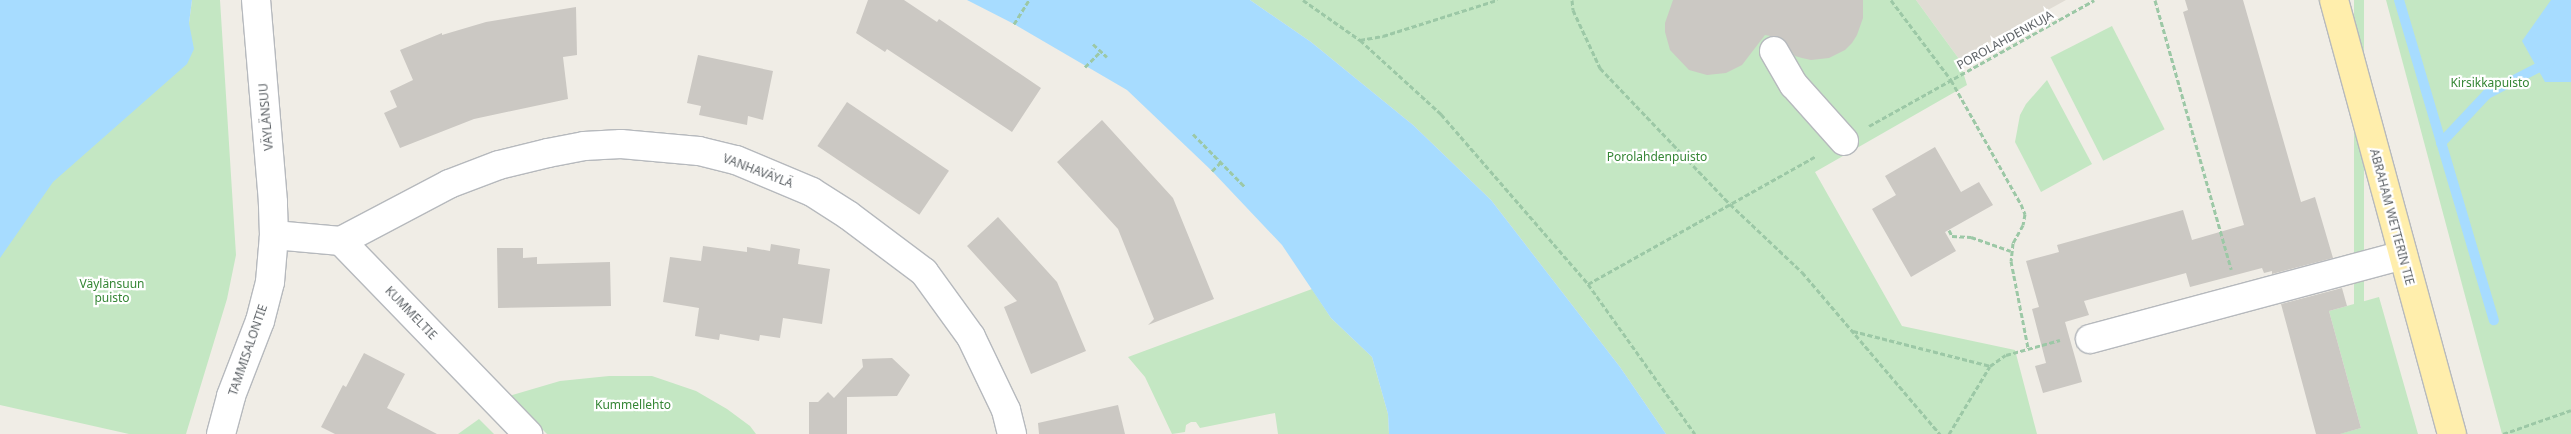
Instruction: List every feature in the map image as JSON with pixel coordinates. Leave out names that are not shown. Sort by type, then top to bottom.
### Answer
[{"type":"main road","name":"ABRAHAM WETTERIN TIE","points":[[2334,0],[2452,434]]},
{"type":"street","name":"VÄYLÄNSUU","points":[[256,0],[274,235]]},
{"type":"street","points":[[1774,51],[1794,85],[1844,141]]},
{"type":"street","name":"VANHAVÄYLÄ","points":[[341,241],[449,184],[499,164],[548,152],[584,146],[621,144],[700,151],[736,160],[812,192],[848,214],[924,272],[971,337],[1006,410],[1012,434]]},
{"type":"street","points":[[274,235],[341,241]]},
{"type":"street","name":"TAMMISALONTIE","points":[[221,434],[231,396],[260,320],[270,282],[274,235]]},
{"type":"street","name":"KUMMELTIE","points":[[341,241],[528,434]]},
{"type":"street","points":[[2090,339],[2403,255]]},
{"type":"path","points":[[1014,24],[1029,0]]},
{"type":"path","points":[[1360,40],[1383,36],[1497,0]]},
{"type":"path","points":[[1572,0],[1573,10],[1600,68],[1730,204],[1802,272],[1940,434]]},
{"type":"path","points":[[1891,0],[1951,80],[2025,214],[2011,250],[2016,293],[2028,348]]},
{"type":"path","name":"POROLAHDENKUJA","points":[[1588,284],[2094,0]]},
{"type":"path","points":[[2154,0],[2239,299]]},
{"type":"path","points":[[1305,1],[1360,40],[1441,114],[1588,284],[1695,434]]},
{"type":"path","points":[[1093,44],[1107,57]]},
{"type":"path","points":[[1085,67],[1101,51]]},
{"type":"path","points":[[1193,134],[1245,187]]},
{"type":"path","points":[[1212,171],[1220,162]]},
{"type":"path","points":[[1949,230],[1952,236],[1971,238],[2011,250]]},
{"type":"path","points":[[1852,331],[1990,366]]},
{"type":"path","points":[[1949,434],[1990,366],[2006,355],[2071,337],[2090,339]]},
{"type":"path","points":[[2503,434],[2571,410]]},
{"type":"shaded area","points":[[1916,0],[2066,0],[1959,59]]},
{"type":"green space","name":"Väylänsuun puisto","points":[[192,0],[220,0],[236,255],[227,299],[186,434],[129,434],[0,405],[0,157],[189,23]]},
{"type":"green space","name":"Porolahdenpuisto","points":[[1250,0],[1916,0],[1959,59],[1967,85],[1815,172],[1902,326],[2015,350],[2037,434],[1666,434],[1620,367],[1491,200],[1413,125],[1311,42]]},
{"type":"green space","points":[[2354,0],[2364,0],[2364,352],[2354,352]]},
{"type":"green space","name":"Kirsikkapuisto","points":[[2386,0],[2571,0],[2571,434],[2502,434]]},
{"type":"green space","points":[[2112,26],[2165,129],[2103,161],[2051,57]]},
{"type":"green space","points":[[2047,80],[2092,164],[2041,192],[2015,142],[2020,115],[2026,104]]},
{"type":"green space","points":[[1312,289],[1331,318],[1372,357],[1388,414],[1389,434],[1278,434],[1275,413],[1200,428],[1196,422],[1191,422],[1186,425],[1185,432],[1172,434],[1145,377],[1128,357]]},
{"type":"green space","points":[[2379,297],[2418,434],[2339,434],[2361,428],[2329,311]]},
{"type":"green space","name":"Kummellehto","points":[[609,376],[652,376],[696,391],[727,409],[750,426],[756,434],[547,434],[509,396],[560,381]]},
{"type":"green space","points":[[479,419],[494,434],[458,434]]},
{"type":"water","points":[[0,0],[192,0],[189,23],[194,49],[187,64],[53,182],[0,258]]},
{"type":"water","points":[[967,0],[1250,0],[1311,42],[1413,125],[1491,200],[1620,367],[1666,434],[1389,434],[1388,414],[1372,357],[1331,318],[1282,245],[1212,171],[1127,90],[1014,24]]},
{"type":"water","points":[[2551,0],[2571,0],[2571,82],[2545,82],[2522,41]]},
{"type":"building","points":[[868,0],[904,0],[937,22],[939,19],[1041,88],[1012,132],[887,49],[885,52],[856,33]]},
{"type":"building","points":[[1673,0],[1863,0],[1863,18],[1852,43],[1845,50],[1829,58],[1811,60],[1795,56],[1782,38],[1765,35],[1742,65],[1726,73],[1707,75],[1689,70],[1670,50],[1665,32],[1665,23]]},
{"type":"building","points":[[2185,0],[2243,0],[2301,202],[2315,197],[2333,258],[2272,274],[2272,271],[2264,273],[2262,268],[2190,287],[2186,273],[2084,301],[2089,315],[2065,322],[2082,382],[2043,393],[2035,366],[2046,363],[2032,309],[2039,307],[2026,261],[2059,252],[2057,245],[2183,210],[2192,240],[2244,225],[2183,12],[2188,10]]},
{"type":"building","points":[[576,7],[577,55],[563,57],[568,99],[474,119],[400,148],[384,113],[397,107],[390,91],[413,80],[400,50],[442,33],[442,35],[486,22]]},
{"type":"building","points":[[698,55],[773,71],[763,120],[748,116],[747,125],[699,115],[701,106],[687,103]]},
{"type":"building","points":[[847,102],[949,171],[919,215],[817,146]]},
{"type":"building","points":[[1102,120],[1173,198],[1214,299],[1148,325],[1154,319],[1118,229],[1057,162]]},
{"type":"building","points":[[1935,147],[1961,192],[1979,182],[1993,205],[1945,232],[1956,251],[1911,277],[1872,209],[1896,195],[1885,176]]},
{"type":"building","points":[[998,217],[1057,282],[1086,351],[1031,374],[1004,307],[1017,301],[967,246]]},
{"type":"building","points":[[771,244],[800,249],[798,264],[830,269],[822,324],[783,318],[780,338],[760,335],[759,341],[720,334],[719,340],[695,336],[699,308],[663,302],[670,257],[701,261],[703,246],[747,252],[747,247],[770,251]]},
{"type":"building","points":[[497,248],[523,248],[523,258],[537,257],[537,264],[610,262],[611,306],[498,308]]},
{"type":"building","points":[[2342,288],[2347,306],[2329,311],[2361,428],[2340,434],[2316,434],[2281,304]]},
{"type":"building","points":[[364,353],[405,374],[387,408],[437,434],[335,434],[321,427],[343,385],[346,387]]},
{"type":"building","points":[[892,358],[910,375],[897,396],[847,397],[847,434],[809,434],[809,402],[818,402],[828,392],[834,398],[863,367],[862,359]]},
{"type":"building","points":[[1118,405],[1125,434],[1039,434],[1038,423]]},
{"type":"waterway","points":[[2399,0],[2494,320]]},
{"type":"waterway","points":[[2441,143],[2487,94],[2549,62]]}]
